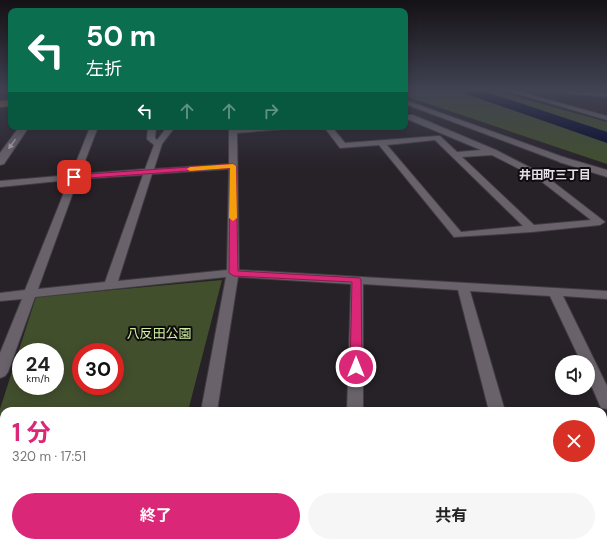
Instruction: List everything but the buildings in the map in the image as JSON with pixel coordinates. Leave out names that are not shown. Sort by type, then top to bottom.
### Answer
[{"type":"main road","points":[[0,161],[22,130]]},
{"type":"street","points":[[381,143],[458,235],[600,222],[540,176],[493,152],[408,117]]},
{"type":"street","points":[[441,117],[607,174]]},
{"type":"street","points":[[0,372],[93,130]]},
{"type":"street","points":[[152,130],[151,138],[158,144]]},
{"type":"street","points":[[110,286],[147,173],[158,144],[169,130]]},
{"type":"street","points":[[210,407],[234,273],[233,130]]},
{"type":"street","points":[[330,130],[343,146],[437,138],[532,229]]},
{"type":"street","points":[[455,155],[493,152]]},
{"type":"street","points":[[0,184],[74,177],[233,166]]},
{"type":"street","points":[[0,297],[234,273],[607,295]]},
{"type":"street","points":[[356,407],[357,280]]},
{"type":"street","points":[[464,287],[496,407]]},
{"type":"street","points":[[554,291],[585,355]]},
{"type":"street","points":[[595,377],[607,403]]},
{"type":"green space","points":[[466,117],[587,117],[607,122],[607,164]]},
{"type":"green space","name":"八反田公園","points":[[222,280],[189,407],[1,407],[12,372],[12,395],[64,395],[64,343],[21,343],[36,297]]},
{"type":"waterway","points":[[545,117],[607,138]]},
{"type":"slow traffic","points":[[190,169],[233,166],[233,218]]},
{"type":"district","name":"井田町三丁目","points":[[555,175]]},
{"type":"route","points":[[74,177],[233,166],[234,273],[357,280],[356,367]]}]
